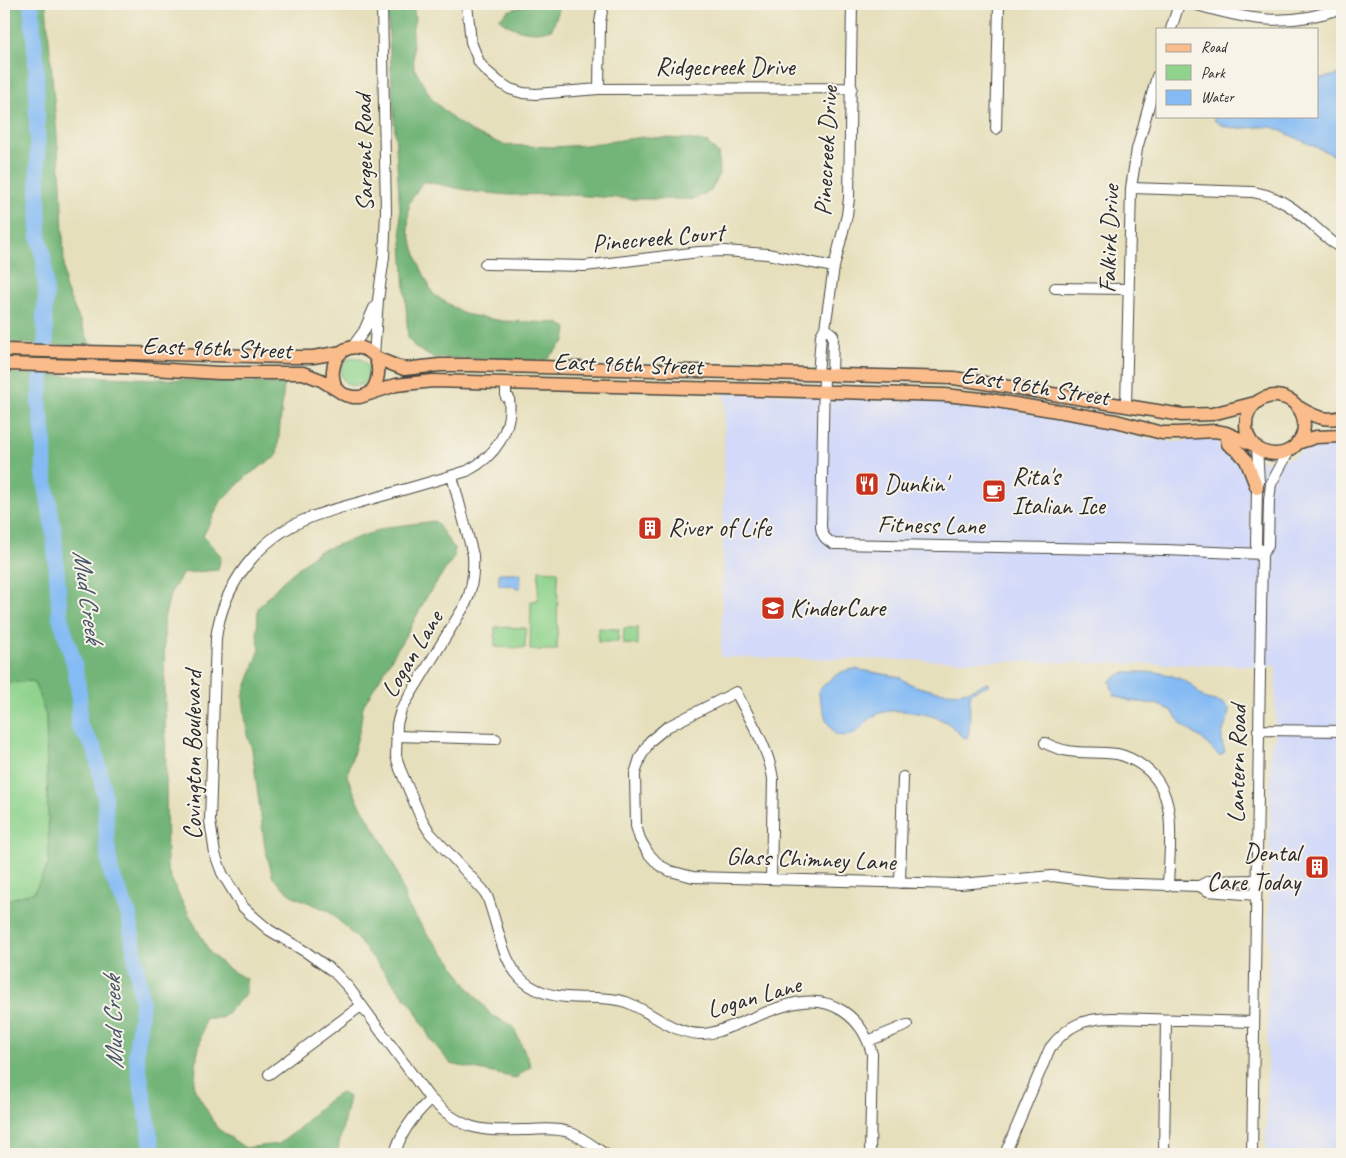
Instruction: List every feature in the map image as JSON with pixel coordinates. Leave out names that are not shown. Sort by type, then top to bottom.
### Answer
[{"type":"main road","name":"East 96th Street","points":[[7,350],[305,357],[363,348],[375,357],[397,367],[408,369],[456,364],[954,378],[1175,414],[1197,415],[1227,411],[1255,403]]},
{"type":"main road","points":[[336,390],[333,369],[335,362],[347,349]]},
{"type":"main road","points":[[369,394],[376,384],[378,369],[375,357]]},
{"type":"main road","name":"East 96th Street","points":[[7,364],[78,365],[219,373],[302,373],[317,378],[349,397],[369,394],[396,385],[421,382],[522,383],[958,396],[1116,421],[1162,433],[1205,430],[1226,433],[1255,446]]},
{"type":"main road","points":[[506,383],[508,377],[513,373],[553,374],[586,367]]},
{"type":"main road","points":[[1342,417],[1322,419],[1311,415],[1291,400],[1282,396],[1272,396],[1263,398],[1255,403],[1249,410],[1246,419],[1248,437],[1255,446],[1271,454],[1281,453],[1316,437],[1342,436]]},
{"type":"main road","points":[[1293,446],[1302,435],[1304,425],[1298,407]]},
{"type":"main road","points":[[1226,433],[1228,444],[1240,453],[1248,464],[1257,488]]},
{"type":"street","name":"Sargent Road","points":[[375,357],[386,212],[382,4]]},
{"type":"street","name":"Ridgecreek Drive","points":[[467,4],[470,38],[475,55],[484,69],[499,82],[517,91],[532,94],[599,88],[852,88]]},
{"type":"street","points":[[599,88],[600,23],[603,4]]},
{"type":"street","name":"Pinecreek Drive","points":[[825,375],[820,334],[825,328],[834,267],[847,215],[849,198],[852,4]]},
{"type":"street","points":[[996,129],[999,4]]},
{"type":"street","points":[[1171,28],[1179,4]]},
{"type":"street","points":[[1193,4],[1234,16],[1267,19],[1302,19],[1342,8]]},
{"type":"street","name":"Falkirk Drive","points":[[1126,406],[1131,188],[1139,141],[1156,80]]},
{"type":"street","points":[[1131,188],[1266,194],[1290,206],[1342,249]]},
{"type":"street","name":"Pinecreek Court","points":[[485,264],[585,266],[699,252],[724,251],[767,254],[834,267]]},
{"type":"street","points":[[1054,288],[1128,289]]},
{"type":"street","name":"Sargent Road","points":[[347,349],[364,331],[378,300]]},
{"type":"street","name":"Fitness Lane","points":[[825,375],[823,391],[821,527],[822,534],[834,544],[1262,554]]},
{"type":"street","name":"Covington Boulevard","points":[[506,383],[505,394],[509,398],[510,418],[499,443],[478,466],[452,476],[308,518],[288,528],[263,547],[242,571],[227,597],[218,623],[215,648],[210,821],[215,854],[222,873],[231,890],[248,912],[269,930],[306,952],[334,972],[431,1099],[449,1116],[472,1127],[484,1130],[545,1129],[569,1132],[605,1154]]},
{"type":"street","points":[[509,398],[513,396],[516,388],[522,383]]},
{"type":"street","name":"Lantern Road","points":[[1252,1154],[1262,554],[1256,545],[1257,488],[1259,482],[1255,446]]},
{"type":"street","name":"Lantern Road","points":[[1262,554],[1268,546],[1271,484],[1293,446]]},
{"type":"street","name":"Logan Lane","points":[[452,476],[473,556],[474,568],[471,593],[401,710],[397,723],[396,756],[421,818],[430,833],[483,890],[490,905],[508,962],[518,977],[534,989],[553,996],[616,999],[629,1003],[684,1032],[703,1034],[718,1032],[790,1004],[816,1001],[828,1004],[857,1023],[868,1041],[872,1054],[870,1154]]},
{"type":"street","name":"Glass Chimney Lane","points":[[771,879],[773,779],[771,766],[763,745],[736,692],[667,727],[657,734],[644,749],[640,758],[635,774],[636,826],[648,854],[670,871],[693,877],[960,884],[1052,876],[1107,883],[1168,886],[1199,886],[1209,881],[1256,880]]},
{"type":"street","points":[[1258,730],[1342,731]]},
{"type":"street","points":[[396,736],[496,739]]},
{"type":"street","points":[[1045,743],[1066,752],[1117,754],[1128,757],[1149,770],[1157,779],[1169,810],[1168,886]]},
{"type":"street","points":[[900,883],[903,777]]},
{"type":"street","name":"Glass Chimney Lane","points":[[1199,886],[1208,891],[1256,895]]},
{"type":"street","points":[[269,1074],[361,1006]]},
{"type":"street","points":[[1005,1154],[1050,1048],[1063,1034],[1081,1022],[1095,1018],[1254,1022]]},
{"type":"street","points":[[1164,1154],[1166,1020]]},
{"type":"street","points":[[868,1041],[907,1025]]},
{"type":"street","points":[[394,1154],[409,1124],[431,1099]]},
{"type":"shaded area","points":[[725,392],[971,401],[1154,440],[1177,442],[1212,440],[1268,462],[1278,462],[1296,455],[1315,444],[1342,441],[1342,1154],[1266,1154],[1271,745],[1275,739],[1276,666],[721,657]]},
{"type":"green space","points":[[4,4],[46,4],[61,183],[65,287],[91,346],[4,343]]},
{"type":"green space","points":[[387,4],[413,4],[415,18],[412,32],[414,68],[432,99],[454,120],[476,134],[505,145],[551,147],[586,145],[643,137],[687,139],[708,143],[718,154],[719,173],[711,191],[694,199],[633,199],[556,194],[510,195],[476,192],[423,181],[409,203],[408,230],[419,264],[433,294],[464,314],[502,321],[558,323],[567,328],[565,341],[546,360],[433,358],[416,348],[408,338]]},
{"type":"green space","points":[[526,4],[558,4],[559,10],[552,29],[538,32],[524,31],[499,19],[508,11]]},
{"type":"green space","points":[[355,358],[365,362],[369,372],[365,382],[355,386],[345,382],[341,372],[345,362]]},
{"type":"green space","points":[[4,373],[284,384],[277,456],[248,475],[221,501],[203,536],[221,556],[218,570],[183,573],[170,594],[164,619],[167,869],[179,896],[210,953],[227,968],[246,979],[246,994],[222,1018],[205,1018],[197,1057],[194,1088],[217,1128],[245,1148],[279,1144],[296,1131],[328,1100],[341,1093],[349,1097],[337,1154],[4,1154],[4,901],[34,892],[49,863],[46,716],[34,681],[4,683]]},
{"type":"green space","points":[[435,521],[454,548],[454,557],[427,596],[363,706],[360,729],[347,776],[358,801],[386,848],[397,872],[407,904],[427,934],[449,959],[468,987],[491,1015],[513,1026],[531,1066],[516,1078],[451,1064],[431,1040],[414,1008],[358,940],[329,911],[291,895],[273,878],[265,848],[252,749],[247,735],[243,696],[260,649],[257,635],[258,608],[281,583],[317,552],[388,527]]},
{"type":"green space","points":[[539,570],[558,571],[557,650],[530,650],[531,601],[538,600]]},
{"type":"green space","points":[[495,627],[526,628],[525,648],[495,647]]},
{"type":"green space","points":[[598,628],[619,629],[618,642],[598,642]]},
{"type":"green space","points":[[624,628],[638,628],[638,645],[623,644]]},
{"type":"green space","points":[[34,681],[46,716],[49,863],[34,892],[4,901],[4,683]]},
{"type":"water","points":[[1342,74],[1342,159],[1275,128],[1236,128],[1221,125],[1214,120],[1214,118],[1318,118],[1318,79]]},
{"type":"water","points":[[499,573],[521,573],[520,588],[499,585]]},
{"type":"water","points":[[855,669],[900,677],[912,685],[939,691],[963,692],[989,683],[989,685],[977,689],[971,694],[967,738],[961,736],[949,724],[940,719],[919,713],[897,711],[883,712],[877,715],[851,735],[836,735],[826,720],[818,691],[830,679],[844,671]]},
{"type":"water","points":[[1131,672],[1155,672],[1170,675],[1184,681],[1193,686],[1204,698],[1220,702],[1229,709],[1222,734],[1225,751],[1222,755],[1219,756],[1201,738],[1183,726],[1171,710],[1156,704],[1130,701],[1114,695],[1110,681],[1114,677]]},
{"type":"waterway","name":"Mud Creek","points":[[31,4],[36,59],[39,237],[44,261],[46,294],[44,316],[46,341],[39,403],[44,437],[44,472],[54,534],[60,617],[74,663],[79,692],[79,726],[95,749],[105,798],[107,845],[111,873],[129,915],[142,1003],[136,1054],[152,1146],[150,1154]]},
{"type":"place","name":"Dunkin'","points":[[867,484]]},
{"type":"place","name":"Rita's Italian Ice","points":[[994,491]]},
{"type":"place","name":"River of Life","points":[[650,528]]},
{"type":"place","name":"KinderCare","points":[[773,608]]},
{"type":"place","name":"Dental Care Today","points":[[1317,867]]}]
